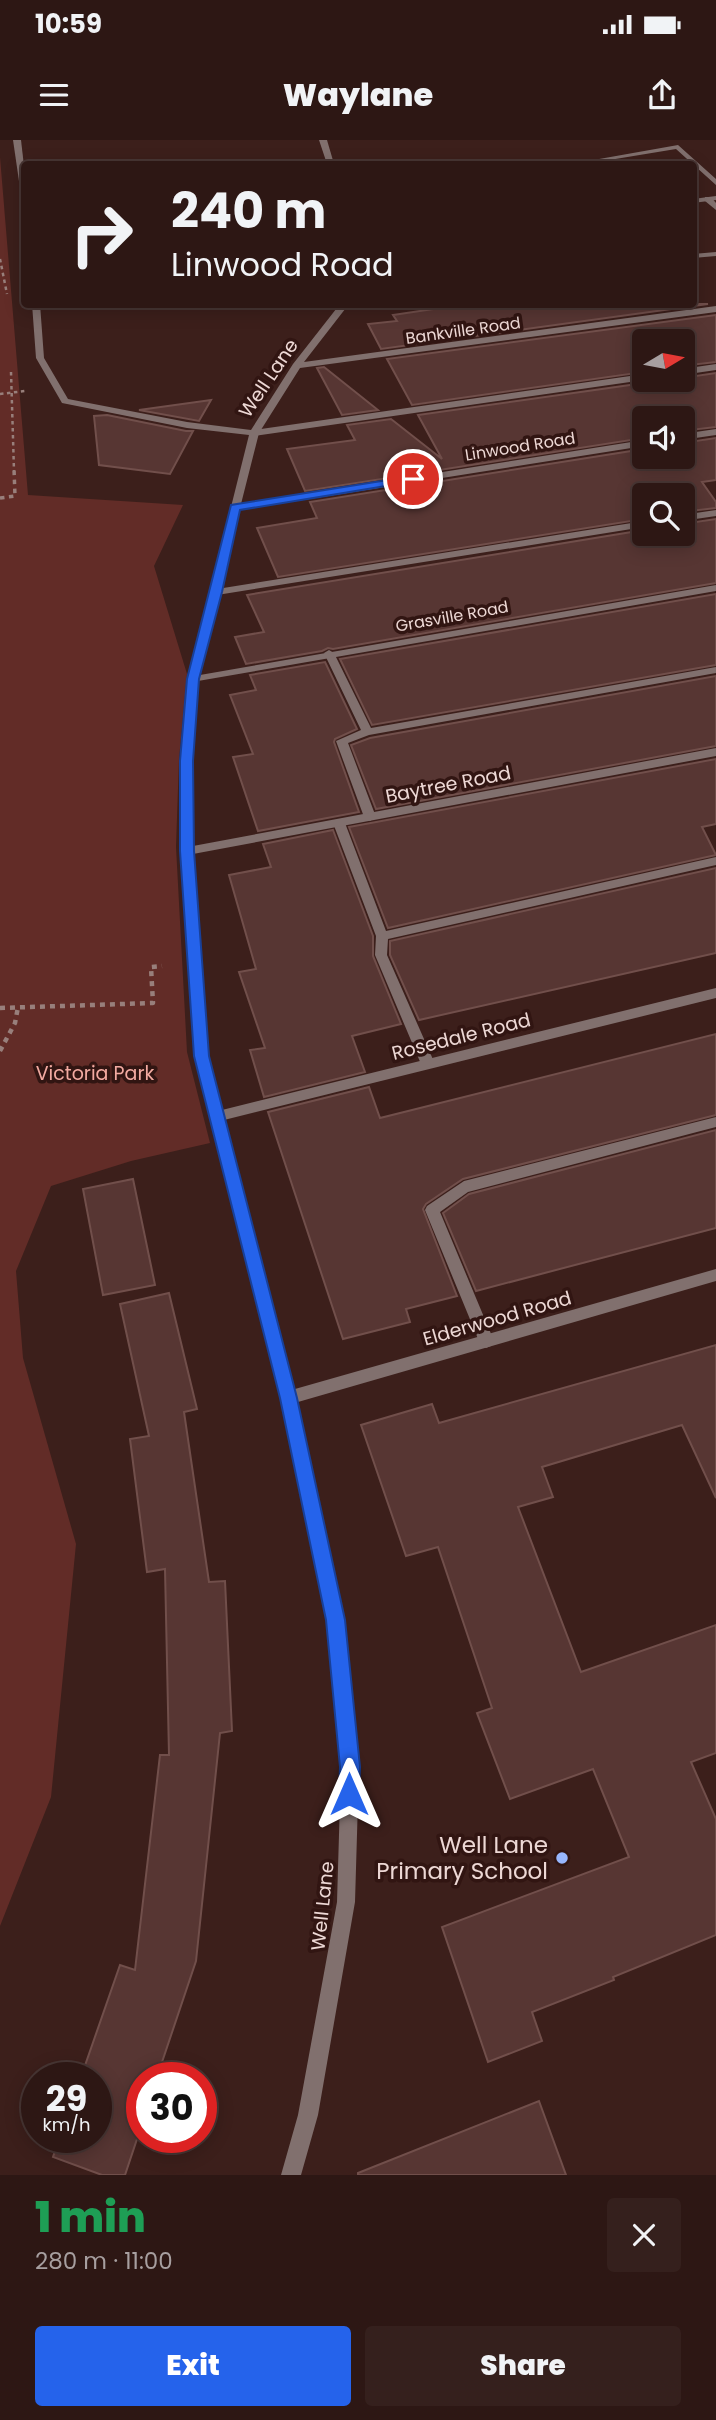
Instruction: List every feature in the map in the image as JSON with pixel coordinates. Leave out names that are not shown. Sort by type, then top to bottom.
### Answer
[{"type":"street","points":[[17,140],[21,167]]},
{"type":"street","points":[[323,140],[330,161]]},
{"type":"street","points":[[593,161],[678,147],[693,161]]},
{"type":"street","points":[[697,165],[716,183]]},
{"type":"street","points":[[712,199],[716,208]]},
{"type":"street","points":[[697,256],[716,254]]},
{"type":"street","points":[[36,308],[40,358],[65,401],[187,425],[254,433],[632,379]]},
{"type":"street","name":"Well Lane","points":[[291,2175],[308,2115],[346,1902],[350,1767],[336,1620],[289,1398],[201,1056],[187,851],[187,761],[193,679],[217,592],[254,433],[296,366],[342,308]]},
{"type":"street","name":"Bankville Road","points":[[296,366],[716,309]]},
{"type":"street","points":[[695,370],[716,367]]},
{"type":"street","points":[[695,435],[716,432]]},
{"type":"street","name":"Linwood Road","points":[[235,508],[632,445]]},
{"type":"street","points":[[695,516],[716,513]]},
{"type":"street","points":[[217,592],[632,526]]},
{"type":"street","name":"Grasville Road","points":[[193,679],[329,653],[716,588]]},
{"type":"street","points":[[329,653],[367,732]]},
{"type":"street","points":[[370,817],[342,741],[367,732],[716,670]]},
{"type":"street","name":"Baytree Road","points":[[187,851],[716,752]]},
{"type":"street","points":[[339,823],[382,936],[381,955],[428,1064]]},
{"type":"street","points":[[382,936],[716,861]]},
{"type":"street","name":"Rosedale Road","points":[[215,1117],[716,993]]},
{"type":"street","points":[[486,1340],[432,1210],[464,1187],[716,1122]]},
{"type":"street","name":"Elderwood Road","points":[[289,1398],[716,1275]]},
{"type":"path","points":[[0,498],[15,496],[12,393]]},
{"type":"path","points":[[0,1008],[153,1003],[151,967],[194,963]]},
{"type":"path","points":[[0,1051],[15,1023],[18,1007]]},
{"type":"green space","name":"Victoria Park","points":[[0,157],[28,495],[183,505],[154,566],[187,674],[179,759],[176,847],[187,1052],[210,1143],[131,1161],[51,1186],[16,1271],[23,1358],[76,1544],[51,1797],[0,1926]]},
{"type":"building","points":[[440,308],[679,308],[381,349],[368,324],[397,321],[393,315]]},
{"type":"building","points":[[716,315],[716,362],[695,364],[695,329],[632,329],[632,374],[412,405],[387,359]]},
{"type":"building","points":[[324,367],[378,410],[342,415],[317,368]]},
{"type":"building","points":[[716,373],[716,427],[695,429],[695,406],[632,406],[632,440],[305,491],[287,449],[355,440],[347,425],[391,419],[442,459],[418,415],[632,385],[632,392],[695,392],[695,376]]},
{"type":"building","points":[[211,400],[199,421],[139,410]]},
{"type":"building","points":[[107,415],[193,431],[170,474],[99,465],[94,416]]},
{"type":"building","points":[[716,438],[716,480],[702,482],[716,502],[716,508],[695,510],[695,483],[632,483],[632,521],[278,577],[257,528],[317,518],[310,502],[632,451],[632,469],[695,469],[695,441]]},
{"type":"building","points":[[716,519],[716,583],[246,664],[235,637],[264,632],[247,595],[632,532],[632,546],[695,546],[695,522]]},
{"type":"building","points":[[716,594],[716,665],[372,725],[340,659]]},
{"type":"building","points":[[325,662],[357,729],[335,739],[334,742],[359,812],[258,831],[233,757],[253,754],[230,695],[256,690],[250,675]]},
{"type":"building","points":[[716,676],[716,746],[376,809],[351,745],[370,738]]},
{"type":"building","points":[[716,759],[716,824],[702,827],[716,855],[388,928],[349,827]]},
{"type":"building","points":[[333,830],[373,936],[373,956],[401,1024],[352,1036],[365,1072],[264,1097],[250,1050],[265,1048],[239,972],[256,969],[229,875],[271,867],[263,844]]},
{"type":"building","points":[[716,868],[716,953],[419,1020],[390,955],[390,941]]},
{"type":"building","points":[[716,1034],[716,1115],[463,1179],[426,1204],[423,1209],[457,1296],[406,1309],[410,1322],[343,1339],[268,1112],[369,1087],[380,1118]]},
{"type":"building","points":[[716,1130],[716,1228],[476,1291],[443,1213],[469,1194]]},
{"type":"building","points":[[133,1179],[155,1285],[103,1295],[83,1189]]},
{"type":"building","points":[[169,1293],[197,1409],[184,1412],[209,1582],[225,1581],[232,1731],[220,1733],[196,1961],[162,2062],[126,2062],[126,2153],[132,2153],[125,2175],[102,2175],[53,2157],[54,2153],[112,2153],[112,2062],[86,2062],[120,1965],[135,1970],[160,1755],[169,1755],[165,1569],[147,1572],[130,1439],[149,1436],[120,1304]]},
{"type":"building","points":[[716,1345],[716,1498],[682,1425],[542,1467],[553,1497],[518,1507],[581,1672],[716,1625],[716,1753],[691,1762],[716,1819],[716,1935],[613,1977],[614,1980],[532,2012],[542,2041],[488,2062],[442,1927],[629,1857],[593,1769],[510,1799],[477,1713],[492,1708],[438,1547],[406,1556],[361,1425],[432,1404],[439,1423]]},
{"type":"building","points":[[539,2101],[566,2175],[358,2175],[358,2173]]},
{"type":"place","name":"Well Lane Primary School","points":[[562,1858]]},
{"type":"route","points":[[349,1794],[350,1767],[336,1620],[289,1398],[201,1056],[187,851],[187,761],[193,679],[217,592],[235,508],[413,479]]}]
